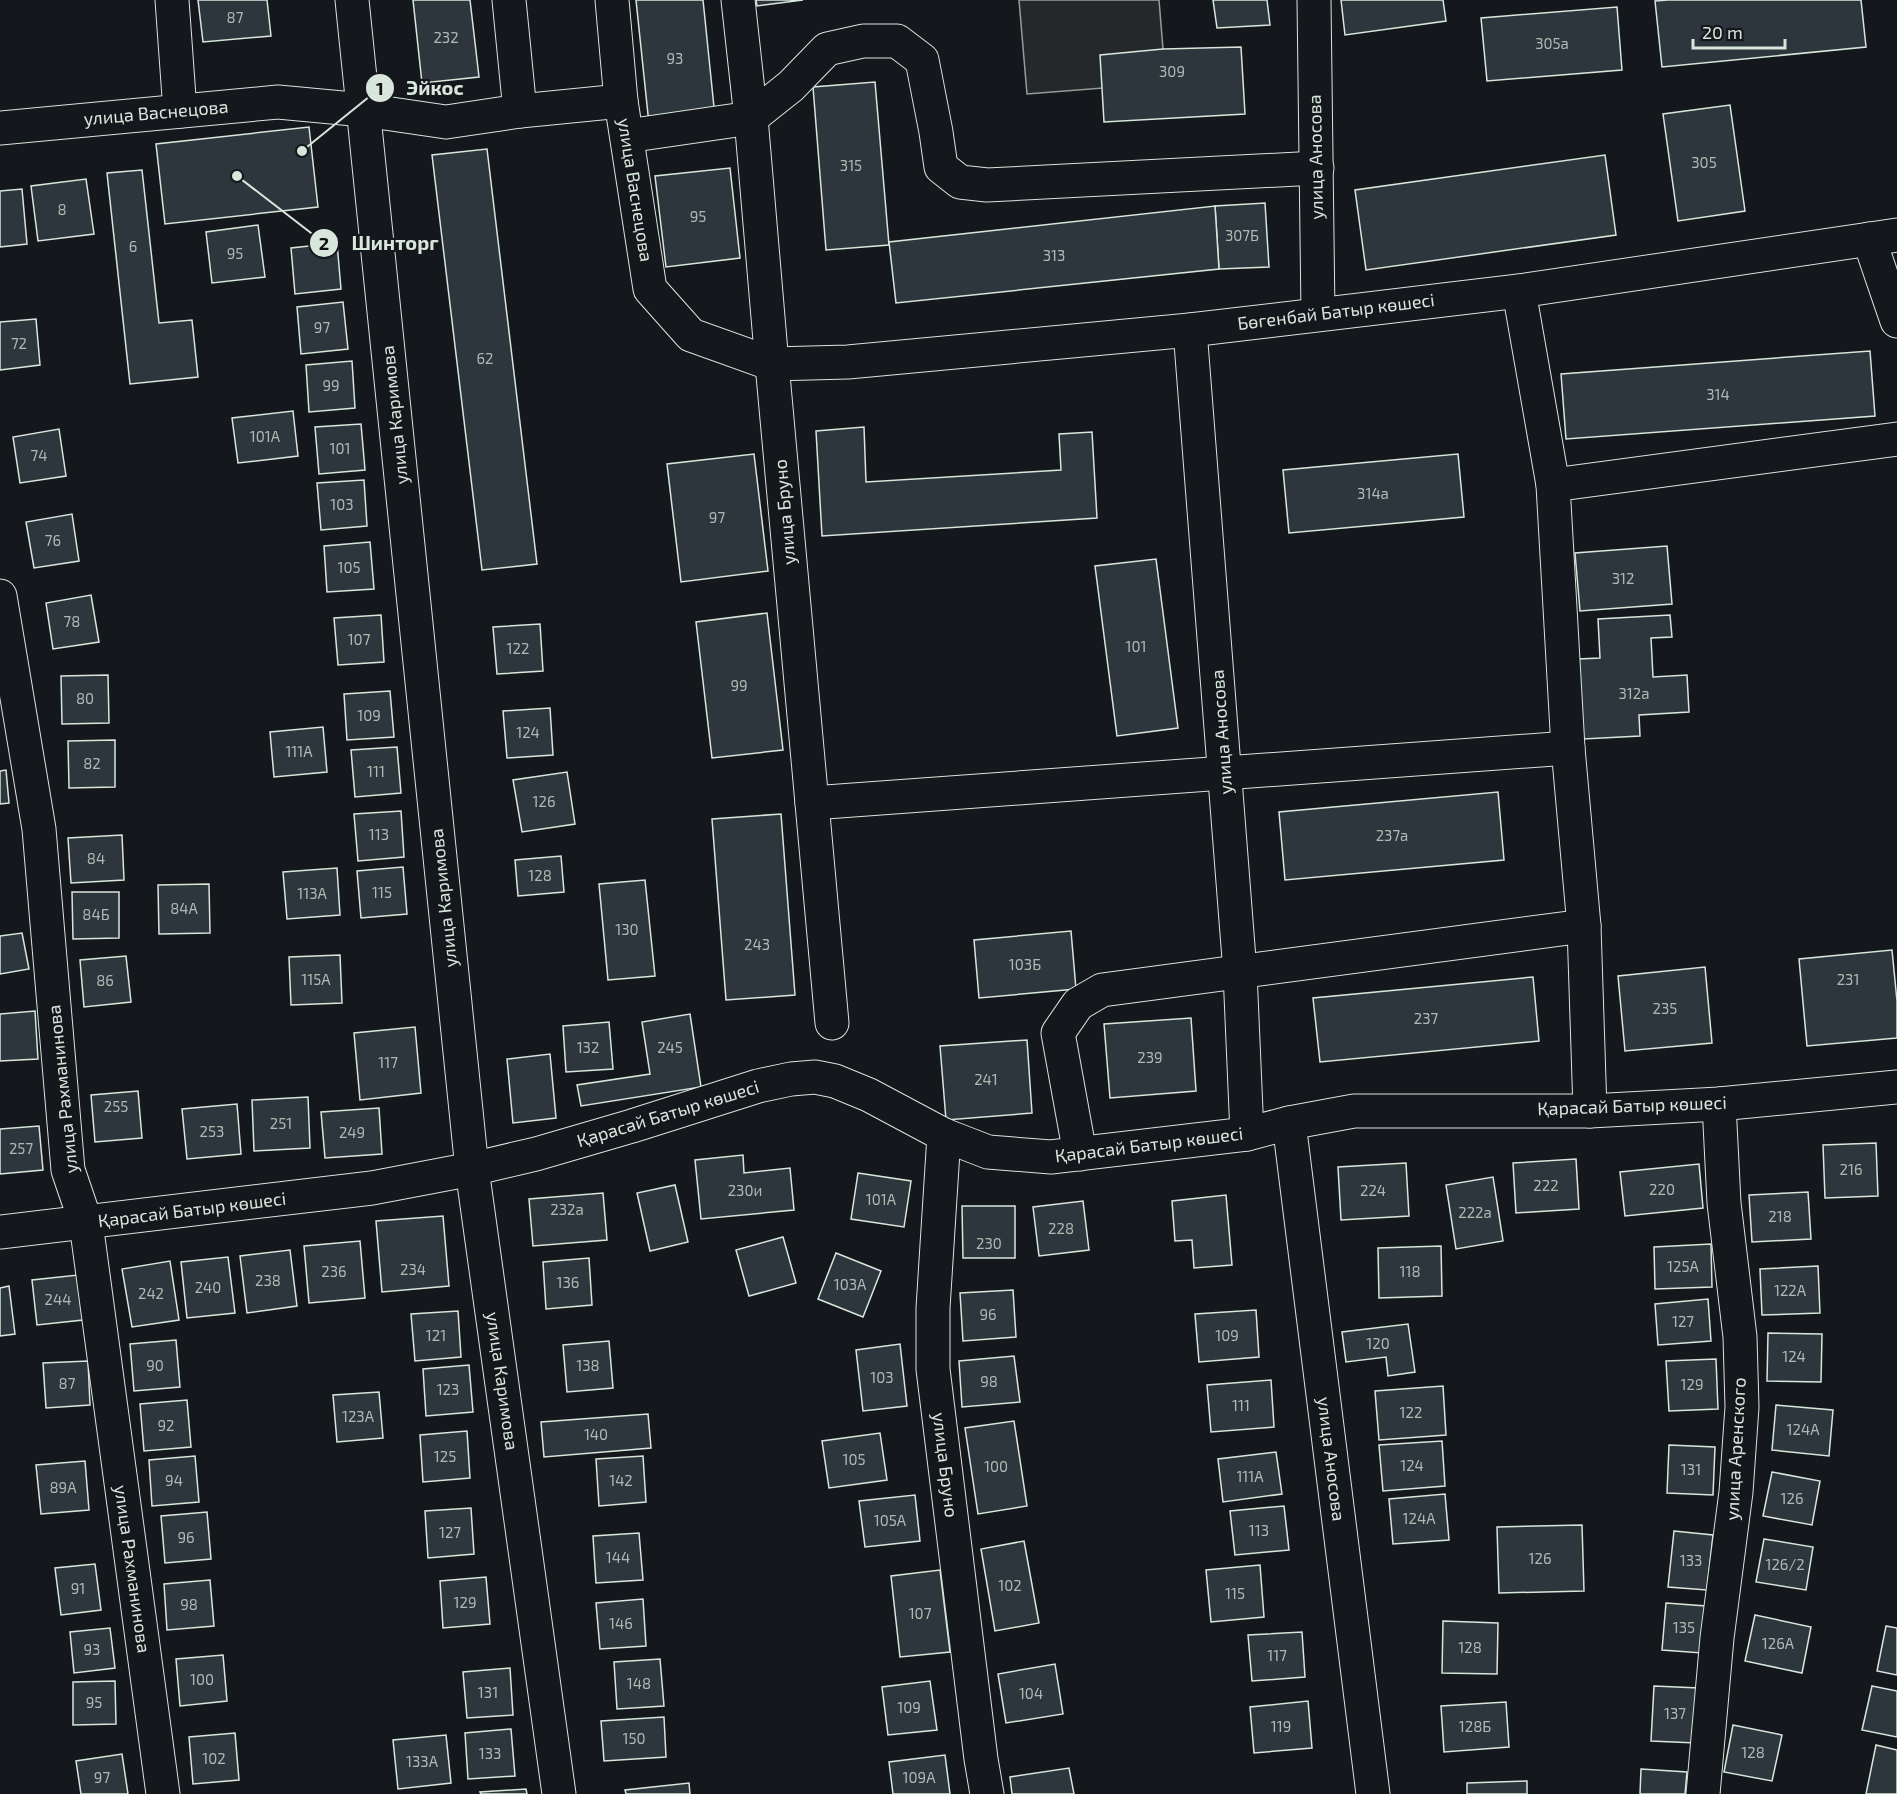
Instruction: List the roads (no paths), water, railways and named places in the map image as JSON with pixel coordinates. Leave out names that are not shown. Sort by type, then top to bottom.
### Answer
[{"type":"street","points":[[172,0],[180,111]]},
{"type":"street","name":"улица Каримова","points":[[352,0],[472,1169],[559,1794]]},
{"type":"street","points":[[509,0],[520,111]]},
{"type":"street","points":[[612,0],[621,101]]},
{"type":"street","name":"улица Бруно","points":[[738,0],[751,118],[832,1023]]},
{"type":"street","name":"улица Аносова","points":[[1314,0],[1318,314]]},
{"type":"street","points":[[627,136],[751,118],[791,86],[827,49],[863,41],[897,41],[921,60],[941,167],[960,182],[987,185],[1317,168]]},
{"type":"street","name":"улица Васнецова","points":[[0,128],[278,102],[364,110],[446,122],[520,111],[621,101],[650,289],[691,335],[772,364]]},
{"type":"street","points":[[1883,237],[1897,321]]},
{"type":"street","name":"Бөгенбай Батыр көшесі","points":[[772,364],[848,362],[1190,330],[1519,291],[1883,237]]},
{"type":"street","points":[[1519,291],[1553,485],[1568,748],[1584,926],[1590,1111]]},
{"type":"street","name":"улица Аносова","points":[[1190,330],[1240,972],[1246,1134]]},
{"type":"street","points":[[1553,485],[1897,439]]},
{"type":"street","name":"улица Рахманинова","points":[[0,596],[39,829],[68,1170],[86,1224],[163,1794]]},
{"type":"street","points":[[812,803],[1568,748]]},
{"type":"street","points":[[1080,1154],[1058,1034],[1078,1004],[1102,990],[1584,926]]},
{"type":"street","name":"Қарасай Батыр көшесі","points":[[0,1232],[86,1224],[372,1188],[472,1169],[536,1154],[758,1086],[815,1077],[835,1081],[869,1095],[944,1135],[988,1152],[1051,1157],[1246,1134],[1289,1123],[1354,1111],[1590,1111],[1719,1104],[1897,1087]]},
{"type":"street","name":"улица Аренского","points":[[1703,1794],[1717,1638],[1736,1492],[1742,1407],[1740,1337],[1724,1203],[1719,1104]]},
{"type":"street","name":"улица Аносова","points":[[1289,1123],[1373,1794]]},
{"type":"street","name":"улица Бруно","points":[[944,1135],[933,1308],[933,1370],[987,1794]]},
{"type":"place","name":"Эйкос","points":[[302,151]]},
{"type":"place","name":"Шинторг","points":[[237,176]]}]
